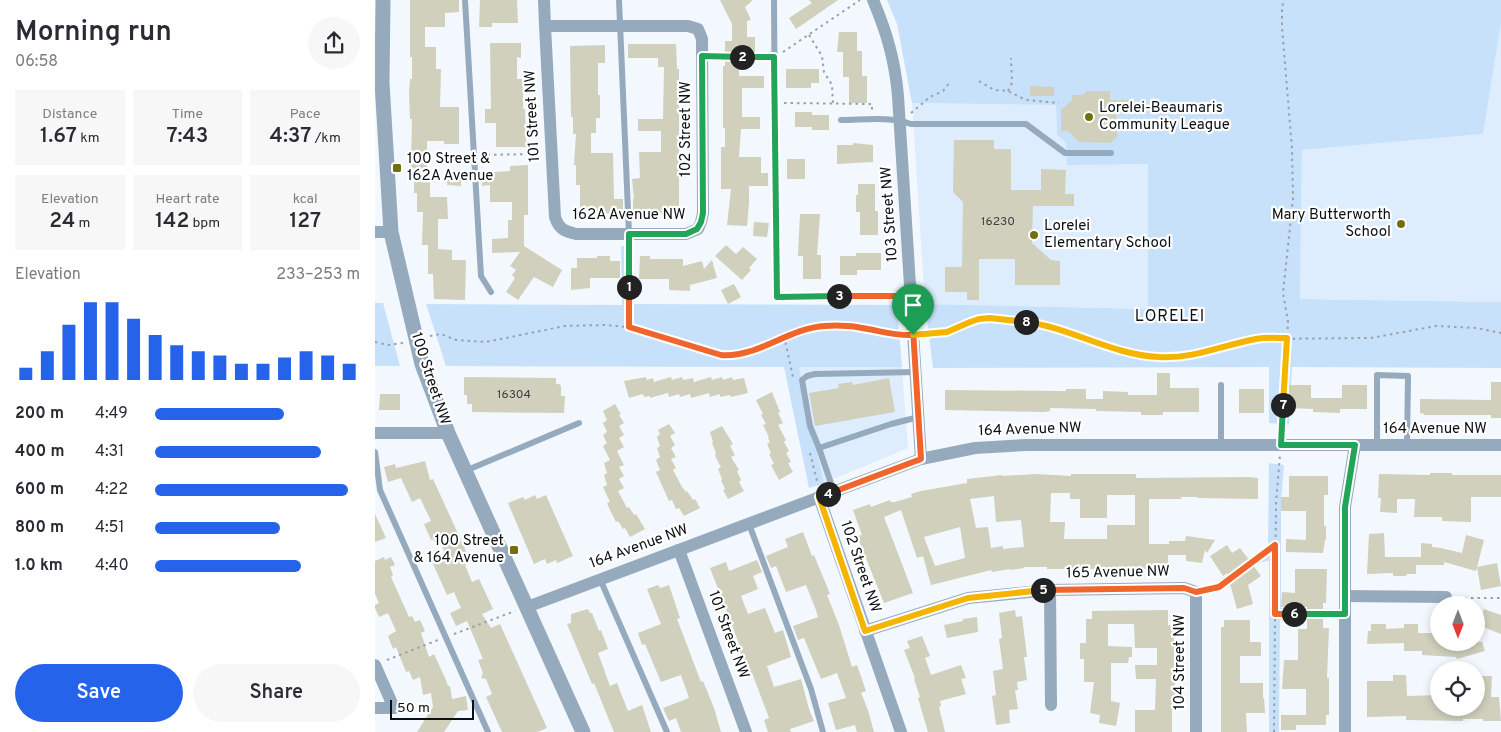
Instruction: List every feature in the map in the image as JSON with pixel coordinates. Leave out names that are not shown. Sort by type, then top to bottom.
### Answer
[{"type":"street","name":"100 Street NW","points":[[383,0],[379,83],[391,232],[416,340],[430,387],[448,433],[583,732]]},
{"type":"street","name":"101 Street NW","points":[[544,0],[555,217],[560,228]]},
{"type":"street","name":"103 Street NW","points":[[873,0],[893,58],[901,120],[921,459]]},
{"type":"street","points":[[545,26],[620,26]]},
{"type":"street","name":"102 Street NW","points":[[620,26],[688,26],[698,29],[702,39],[703,213],[697,229]]},
{"type":"street","name":"162A Avenue NW","points":[[560,228],[565,232],[576,234],[686,234],[697,229]]},
{"type":"street","points":[[375,232],[391,232]]},
{"type":"street","points":[[375,433],[448,433]]},
{"type":"street","name":"164 Avenue NW","points":[[527,607],[921,459],[953,452],[1001,445],[1501,445]]},
{"type":"street","points":[[1345,732],[1345,507],[1355,445]]},
{"type":"street","name":"102 Street NW","points":[[819,497],[901,732]]},
{"type":"street","name":"101 Street NW","points":[[679,550],[746,732]]},
{"type":"street","name":"165 Avenue NW","points":[[865,631],[968,598],[1050,590],[1184,588],[1196,592]]},
{"type":"street","points":[[1050,590],[1051,705]]},
{"type":"street","name":"104 Street NW","points":[[1196,592],[1196,732]]},
{"type":"street","points":[[1345,596],[1430,598]]},
{"type":"street","points":[[375,665],[394,708],[375,708]]},
{"type":"lane","points":[[465,0],[481,276],[491,292]]},
{"type":"lane","points":[[619,0],[629,234]]},
{"type":"lane","points":[[774,0],[777,297],[911,296]]},
{"type":"lane","points":[[841,120],[901,120],[911,124],[1026,124],[1065,153],[1111,153]]},
{"type":"lane","points":[[834,492],[810,426],[802,380],[807,376],[815,374],[916,372]]},
{"type":"lane","points":[[1377,445],[1377,375],[1408,376],[1407,445]]},
{"type":"lane","points":[[1221,385],[1221,444]]},
{"type":"lane","points":[[819,448],[891,424],[919,417]]},
{"type":"lane","points":[[465,471],[579,423]]},
{"type":"lane","points":[[375,452],[380,490],[488,732]]},
{"type":"lane","points":[[749,524],[811,689],[823,732]]},
{"type":"lane","points":[[600,579],[667,732]]},
{"type":"path","points":[[702,56],[774,57],[860,0]]},
{"type":"path","points":[[1274,732],[1275,504],[1281,445],[1288,322],[1283,293],[1293,199],[1292,149],[1282,27],[1285,0]]},
{"type":"path","points":[[809,35],[822,56],[824,72],[832,85],[833,104]]},
{"type":"path","points":[[1008,91],[1012,83],[1011,58]]},
{"type":"path","points":[[979,81],[994,90],[1008,91],[1026,100],[1059,103]]},
{"type":"path","points":[[474,155],[552,153]]},
{"type":"path","points":[[629,234],[629,327]]},
{"type":"path","points":[[375,342],[400,345],[441,334],[456,340],[486,342],[565,326],[604,325],[629,327],[714,353],[732,356],[744,354],[784,336],[823,326],[858,327],[899,336],[947,332],[970,322],[990,318],[1029,322],[1058,329],[1121,351],[1158,357],[1193,356],[1257,339],[1371,338],[1436,326],[1477,328],[1501,333]]},
{"type":"path","points":[[1196,592],[1219,587],[1275,545]]},
{"type":"path","points":[[1485,598],[1501,598]]},
{"type":"path","points":[[1275,614],[1345,614]]},
{"type":"shaded area","points":[[887,0],[1501,0],[1501,24],[1483,134],[1302,150],[1300,299],[1501,302],[1501,368],[1292,367],[1289,425],[1269,423],[1269,367],[933,368],[925,304],[1148,309],[1148,164],[1067,165],[1066,143],[1057,135],[1056,105],[912,103],[897,24]]},
{"type":"shaded area","name":"Mary Butterworth School","points":[[1501,24],[1501,302],[1300,299],[1302,150],[1483,134]]},
{"type":"shaded area","name":"Lorelei Elementary School","points":[[912,103],[1056,105],[1057,135],[1066,143],[1067,165],[1149,163],[1148,309],[925,304]]},
{"type":"shaded area","points":[[621,246],[632,246],[633,304],[897,305],[902,367],[799,367],[824,483],[809,488],[784,367],[446,366],[426,304],[622,305]]},
{"type":"shaded area","points":[[375,303],[383,303],[400,366],[375,366]]},
{"type":"shaded area","points":[[799,367],[902,367],[908,448],[824,483]]},
{"type":"shaded area","points":[[1269,463],[1284,465],[1281,501],[1281,608],[1341,609],[1341,618],[1280,619],[1279,732],[1269,732],[1269,561],[1261,562],[1218,592],[1215,583],[1268,545]]},
{"type":"building","points":[[410,0],[459,0],[459,12],[445,13],[445,27],[425,27],[425,47],[436,47],[436,69],[441,69],[440,107],[459,107],[459,144],[444,144],[444,141],[427,141],[427,171],[430,171],[430,197],[447,197],[448,219],[438,219],[438,249],[452,250],[452,260],[466,260],[465,300],[434,299],[433,274],[428,274],[428,245],[422,245],[423,212],[417,212],[417,193],[414,193],[414,168],[411,168],[412,119],[410,119],[409,93],[410,79],[412,79],[412,57],[410,57]]},
{"type":"building","points":[[480,0],[517,0],[518,23],[492,23],[492,27],[479,27]]},
{"type":"building","points":[[720,0],[753,0],[745,7],[751,20],[747,21],[747,37],[755,37],[755,52],[739,52],[739,76],[764,76],[764,88],[742,88],[742,117],[760,117],[760,129],[741,129],[739,157],[761,157],[761,173],[768,173],[768,186],[749,186],[747,226],[727,225],[731,189],[721,189],[721,147],[725,147],[725,128],[723,128],[723,66],[725,66],[725,41],[732,41],[732,24]]},
{"type":"building","points":[[809,0],[838,0],[796,29],[789,18],[812,3]]},
{"type":"building","points":[[839,32],[857,32],[857,51],[862,51],[862,76],[867,76],[867,103],[849,103],[849,77],[843,77],[843,52],[837,52]]},
{"type":"building","points":[[490,43],[521,43],[521,58],[517,57],[517,79],[523,79],[526,147],[496,147],[496,123],[485,123],[485,109],[491,109]]},
{"type":"building","points":[[628,44],[676,44],[677,69],[679,69],[679,214],[633,213],[632,179],[640,178],[639,152],[661,152],[661,131],[638,131],[638,119],[663,119],[664,67],[658,67],[658,58],[628,58]]},
{"type":"building","points":[[605,45],[605,63],[598,63],[600,118],[596,118],[596,133],[591,133],[591,153],[613,153],[614,199],[623,199],[623,213],[580,214],[580,185],[576,185],[576,165],[574,165],[576,134],[573,134],[573,117],[571,117],[570,46]]},
{"type":"building","points":[[786,69],[819,69],[819,83],[811,83],[811,88],[786,88]]},
{"type":"building","points":[[1030,86],[1054,87],[1054,96],[1030,96]]},
{"type":"building","name":"Lorelei-Beaumaris Community League","points":[[1087,91],[1110,91],[1110,100],[1129,100],[1129,109],[1116,108],[1117,137],[1110,143],[1079,142],[1068,131],[1061,131],[1061,110],[1072,100],[1072,95],[1083,95]]},
{"type":"building","points":[[795,112],[829,115],[829,130],[795,127]]},
{"type":"building","name":"Lorelei Elementary School","points":[[954,140],[994,140],[994,149],[1011,149],[1011,190],[1041,190],[1041,169],[1066,170],[1065,194],[1074,194],[1074,206],[1033,206],[1032,243],[1051,260],[1060,261],[1060,285],[1015,285],[1015,259],[979,259],[979,300],[967,300],[967,292],[945,292],[945,267],[962,267],[963,202],[953,192]]},
{"type":"building","points":[[853,143],[873,145],[873,162],[837,164],[837,145],[853,145]]},
{"type":"building","points":[[787,159],[805,159],[805,179],[787,179]]},
{"type":"building","points":[[528,165],[528,215],[524,215],[524,246],[562,270],[553,287],[534,277],[518,300],[506,292],[515,278],[512,275],[516,270],[510,266],[520,252],[492,253],[492,239],[508,238],[508,220],[512,220],[512,202],[490,202],[490,185],[482,186],[481,173],[510,171],[510,166]]},
{"type":"building","points":[[448,170],[461,171],[461,186],[447,185]]},
{"type":"building","points":[[858,184],[875,184],[875,211],[878,211],[878,235],[860,235],[860,212],[856,212]]},
{"type":"building","points":[[800,214],[820,214],[817,255],[821,255],[821,279],[803,279],[803,256],[798,256]]},
{"type":"building","points":[[754,222],[769,223],[767,237],[753,236]]},
{"type":"building","points":[[726,245],[736,254],[743,247],[757,259],[749,268],[751,270],[742,280],[715,256]]},
{"type":"building","points":[[856,253],[881,253],[881,270],[857,270],[857,275],[840,275],[840,256],[856,256]]},
{"type":"building","points":[[597,256],[610,256],[610,261],[620,261],[620,278],[590,278],[590,288],[571,290],[571,268],[577,268],[577,258],[597,258]]},
{"type":"building","points":[[640,256],[650,256],[650,259],[683,259],[683,266],[702,261],[704,269],[712,260],[717,278],[690,285],[690,291],[669,290],[669,279],[639,279]]},
{"type":"building","points":[[734,284],[741,297],[728,304],[721,290]]},
{"type":"building","points":[[1157,373],[1170,373],[1170,388],[1199,388],[1199,412],[1163,412],[1163,415],[1141,415],[1141,412],[1096,411],[1096,409],[1050,408],[1050,411],[1044,412],[945,410],[945,390],[1066,391],[1066,389],[1086,389],[1086,399],[1103,399],[1103,391],[1128,392],[1128,395],[1157,395]]},
{"type":"building","points":[[464,377],[556,378],[556,384],[561,386],[561,396],[565,396],[564,413],[472,412],[472,404],[467,404],[467,395],[464,395]]},
{"type":"building","points":[[646,377],[647,380],[653,378],[654,382],[671,377],[672,380],[682,377],[683,380],[693,378],[694,382],[711,377],[712,380],[722,377],[723,380],[732,377],[733,380],[744,378],[748,393],[731,397],[730,395],[720,397],[720,394],[710,397],[709,393],[691,398],[690,394],[680,397],[679,394],[669,397],[668,393],[650,398],[650,396],[644,397],[643,394],[629,398],[624,381]]},
{"type":"building","points":[[889,378],[895,412],[815,426],[809,393],[839,388],[838,384],[852,382],[853,385]]},
{"type":"building","points":[[1491,382],[1501,382],[1501,418],[1491,418],[1491,415],[1424,415],[1420,413],[1420,399],[1491,400]]},
{"type":"building","points":[[1289,385],[1311,385],[1311,398],[1342,398],[1342,385],[1367,385],[1367,409],[1340,409],[1340,413],[1313,412],[1313,409],[1289,408]]},
{"type":"building","points":[[1239,389],[1264,389],[1264,413],[1239,413]]},
{"type":"building","points":[[772,392],[783,423],[778,425],[786,440],[784,442],[789,451],[786,453],[791,462],[788,463],[793,472],[779,480],[771,465],[774,464],[767,444],[770,442],[769,437],[763,425],[766,424],[756,400]]},
{"type":"building","points":[[380,394],[400,394],[400,410],[379,410]]},
{"type":"building","points":[[615,404],[624,423],[619,426],[624,435],[619,438],[624,447],[617,451],[624,465],[619,467],[624,476],[619,479],[624,488],[618,491],[627,508],[629,507],[634,515],[636,514],[645,529],[630,537],[625,528],[623,529],[618,521],[616,522],[607,503],[610,502],[603,487],[607,485],[604,475],[607,473],[604,463],[610,460],[603,446],[607,443],[603,435],[607,432],[603,423],[607,420],[603,411]]},
{"type":"building","points":[[669,424],[675,433],[670,436],[675,445],[671,448],[676,457],[671,459],[676,468],[673,470],[682,487],[693,500],[695,499],[700,508],[684,516],[679,508],[676,509],[672,500],[669,501],[656,472],[660,470],[656,460],[660,457],[657,448],[660,446],[657,437],[660,434],[658,430]]},
{"type":"building","points":[[722,426],[733,444],[730,446],[735,455],[731,457],[739,470],[737,471],[741,480],[739,482],[744,491],[728,499],[723,490],[725,489],[718,469],[721,467],[716,458],[710,432]]},
{"type":"building","points":[[425,461],[430,480],[433,479],[471,562],[465,565],[472,582],[479,579],[493,609],[482,614],[491,628],[500,624],[547,728],[537,732],[502,732],[486,697],[492,694],[486,679],[481,678],[483,673],[478,660],[483,659],[467,621],[456,626],[450,613],[461,608],[454,592],[447,595],[433,564],[447,558],[439,539],[434,542],[433,539],[431,540],[424,524],[431,521],[420,498],[412,502],[401,478],[388,482],[384,467],[395,464],[396,468]]},
{"type":"building","points":[[1430,473],[1501,475],[1501,497],[1471,497],[1471,522],[1442,521],[1442,517],[1414,517],[1415,499],[1397,499],[1397,513],[1380,512],[1381,498],[1378,498],[1379,474],[1430,475]]},
{"type":"building","points":[[1136,474],[1136,478],[1249,477],[1258,478],[1258,499],[1181,497],[1181,499],[1149,499],[1149,544],[1169,544],[1169,541],[1185,541],[1186,536],[1215,540],[1207,553],[1205,550],[1202,563],[1186,561],[1186,555],[1168,555],[1168,566],[1165,566],[1165,569],[1047,569],[1047,567],[1024,567],[992,572],[991,570],[931,585],[923,556],[917,558],[901,510],[884,517],[913,593],[884,603],[857,536],[862,535],[853,510],[870,504],[871,507],[890,500],[895,502],[912,497],[911,494],[921,491],[967,483],[967,479],[1002,476]],"holes":[[[1051,493],[1070,493],[1070,499],[1080,499],[1080,518],[1107,518],[1107,495],[1135,495],[1135,525],[1107,525],[1107,539],[1064,539],[1065,522],[1050,522]],[[994,496],[996,522],[1021,520],[1024,547],[1003,549],[1003,546],[991,548],[988,527],[976,528],[970,499]],[[960,527],[965,558],[935,566],[924,537]]]},
{"type":"building","points":[[1289,476],[1328,476],[1328,495],[1324,495],[1326,540],[1323,553],[1286,552],[1286,539],[1306,540],[1306,511],[1281,511],[1281,497],[1289,497]]},
{"type":"building","points":[[535,495],[537,499],[546,495],[573,556],[557,563],[556,560],[547,564],[545,559],[534,564],[508,503],[523,497],[525,500]]},
{"type":"building","points":[[375,514],[386,538],[375,542]]},
{"type":"building","points":[[803,532],[830,594],[827,595],[852,667],[857,665],[866,691],[861,693],[874,732],[857,732],[855,725],[836,730],[828,703],[846,698],[837,673],[821,679],[804,638],[798,640],[793,626],[818,617],[806,585],[786,592],[776,566],[771,568],[766,556],[788,547],[785,539]]},
{"type":"building","points":[[1384,533],[1385,557],[1421,557],[1421,543],[1432,544],[1432,547],[1462,553],[1466,535],[1484,540],[1476,571],[1444,562],[1444,565],[1416,565],[1416,574],[1407,574],[1406,576],[1393,576],[1393,573],[1367,574],[1369,534]]},
{"type":"building","points":[[1227,545],[1232,553],[1240,548],[1261,576],[1248,585],[1253,604],[1237,609],[1227,573],[1223,576],[1210,556]]},
{"type":"building","points":[[384,557],[385,560],[391,557],[395,565],[390,567],[393,575],[391,577],[409,617],[412,616],[415,622],[420,620],[425,631],[421,633],[429,657],[434,654],[448,686],[450,686],[452,699],[466,696],[468,710],[458,711],[444,732],[417,732],[433,707],[431,693],[423,695],[420,677],[413,680],[409,671],[406,672],[396,647],[393,649],[388,636],[396,631],[388,613],[379,617],[375,608],[375,605],[379,603],[375,594],[375,561]]},
{"type":"building","points":[[757,560],[762,572],[753,576],[758,589],[741,596],[748,614],[765,608],[775,633],[783,630],[791,657],[767,666],[774,687],[801,679],[814,721],[790,729],[791,732],[768,732],[764,720],[769,718],[752,673],[749,675],[742,658],[738,646],[740,646],[710,568],[726,562],[729,571]]},
{"type":"building","points":[[1497,563],[1501,586],[1481,590],[1477,567]]},
{"type":"building","points":[[1295,569],[1327,569],[1326,603],[1323,603],[1323,628],[1329,628],[1327,678],[1329,678],[1329,715],[1326,715],[1326,725],[1296,725],[1296,730],[1281,730],[1281,715],[1306,715],[1306,689],[1282,689],[1284,660],[1298,660],[1298,629],[1307,629],[1307,607],[1281,607],[1282,592],[1295,593]]},
{"type":"building","points":[[658,585],[660,588],[669,585],[680,618],[677,619],[701,682],[703,681],[714,708],[721,732],[681,732],[676,718],[669,721],[663,708],[689,698],[681,675],[661,682],[645,644],[642,645],[638,633],[661,624],[647,589]]},
{"type":"building","points":[[588,609],[592,613],[599,631],[601,630],[608,649],[598,653],[610,686],[617,683],[628,711],[642,705],[651,732],[614,732],[567,624],[571,623],[571,614]]},
{"type":"building","points":[[1485,609],[1501,615],[1501,634],[1485,628]]},
{"type":"building","points":[[1015,610],[1016,617],[1022,616],[1027,657],[1024,657],[1027,680],[1017,682],[1018,690],[1015,690],[1018,709],[1009,710],[1010,723],[996,725],[992,696],[996,695],[993,671],[1003,669],[999,639],[1002,638],[999,613]]},
{"type":"building","points":[[1168,610],[1168,625],[1174,626],[1175,693],[1172,705],[1172,732],[1135,732],[1135,710],[1155,710],[1156,679],[1136,679],[1135,665],[1157,665],[1157,648],[1135,648],[1134,624],[1108,624],[1108,646],[1132,647],[1132,657],[1129,657],[1128,663],[1111,663],[1111,701],[1120,703],[1116,726],[1099,723],[1100,715],[1090,713],[1094,682],[1084,682],[1084,659],[1080,659],[1080,643],[1086,643],[1086,619],[1092,619],[1092,611]]},
{"type":"building","points":[[977,617],[978,632],[947,638],[944,625]]},
{"type":"building","points":[[1224,620],[1250,620],[1250,642],[1261,642],[1261,656],[1240,656],[1240,683],[1263,683],[1265,713],[1246,713],[1247,732],[1221,732],[1221,627],[1224,627]]},
{"type":"building","points":[[1371,624],[1386,624],[1386,629],[1404,628],[1404,624],[1418,624],[1418,633],[1430,633],[1430,651],[1485,651],[1457,659],[1456,657],[1422,655],[1422,651],[1404,651],[1404,643],[1367,644],[1368,631],[1371,631]]},
{"type":"building","points":[[922,636],[930,656],[925,658],[931,675],[961,665],[966,678],[961,679],[966,694],[940,701],[941,706],[939,707],[945,732],[928,732],[918,698],[920,697],[915,678],[904,650],[910,648],[907,641]]},
{"type":"building","points":[[1393,675],[1406,675],[1407,696],[1430,695],[1430,716],[1485,716],[1485,676],[1492,676],[1491,697],[1499,697],[1501,721],[1483,721],[1483,719],[1463,719],[1463,721],[1406,720],[1406,716],[1367,717],[1367,681],[1393,681]]},
{"type":"place","name":"Lorelei-Beaumaris Community League","points":[[1089,117]]},
{"type":"place","name":"100 Street & 162A Avenue","points":[[397,168]]},
{"type":"place","name":"Mary Butterworth School","points":[[1401,224]]},
{"type":"place","name":"Lorelei Elementary School","points":[[1034,235]]},
{"type":"place","name":"100 Street & 164 Avenue","points":[[514,550]]},
{"type":"district","name":"LORELEI","points":[[1170,317]]},
{"type":"route","points":[[913,335],[885,334],[858,327],[823,326],[784,336],[744,354],[732,356],[699,349],[629,327],[629,234],[686,234],[697,229],[701,222],[703,213],[702,56],[774,57],[777,297],[911,296],[913,335],[919,417],[921,459],[819,497],[865,631],[968,598],[1050,590],[1184,588],[1196,592],[1219,587],[1275,545],[1275,614],[1345,614],[1345,507],[1355,445],[1281,445],[1287,338],[1257,339],[1193,356],[1158,357],[1121,351],[1058,329],[1029,322],[990,318],[979,319],[939,334],[913,335]]}]
